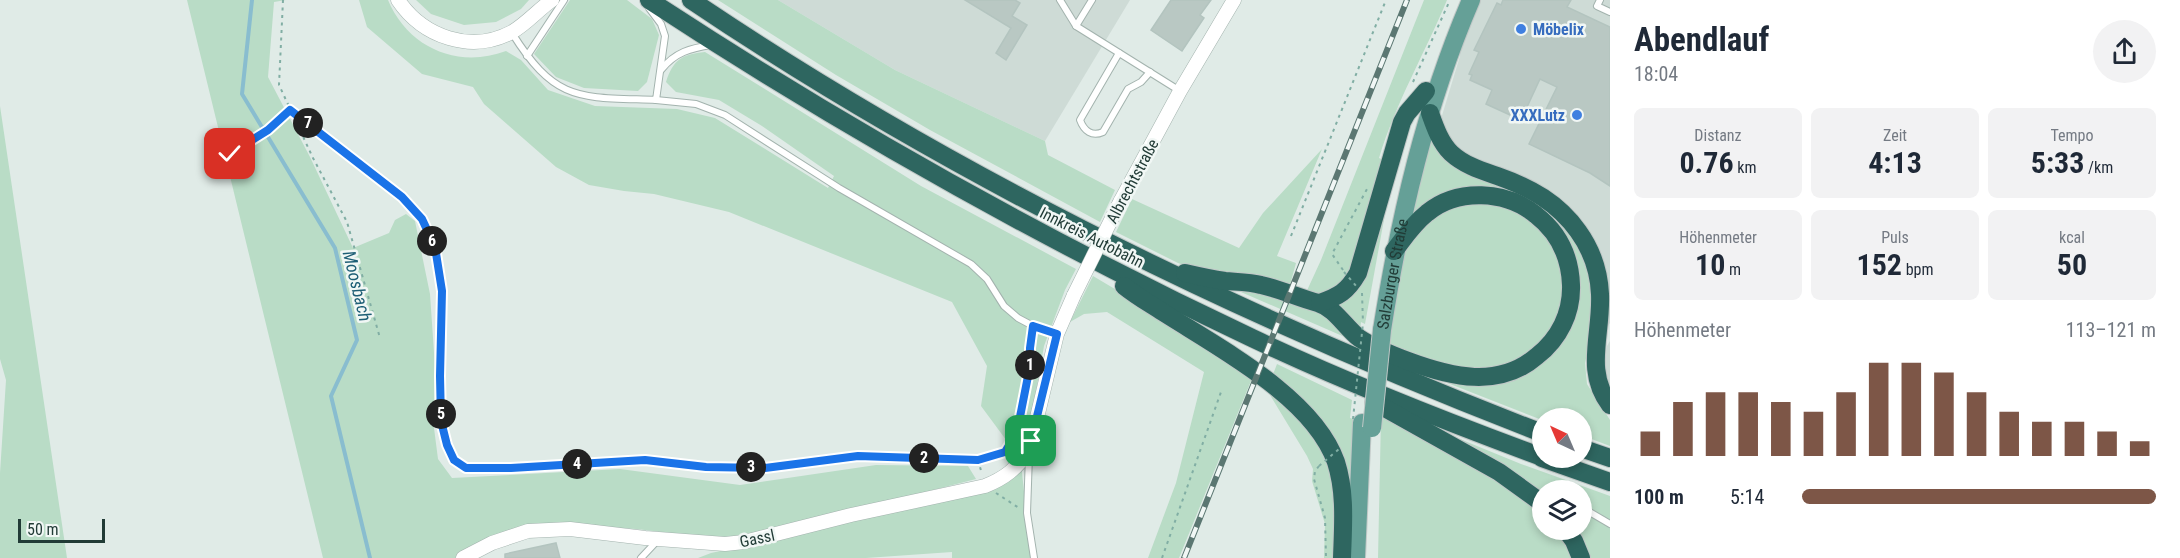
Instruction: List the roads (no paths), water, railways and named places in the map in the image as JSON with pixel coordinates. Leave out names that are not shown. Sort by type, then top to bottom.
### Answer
[{"type":"highway","name":"Innkreis Autobahn","points":[[649,0],[914,164],[1101,264],[1255,339],[1352,382],[1532,454]]},
{"type":"highway","name":"Innkreis Autobahn","points":[[695,2],[841,95],[968,169],[1160,268],[1309,338],[1438,393],[1532,429]]},
{"type":"highway","points":[[1320,303],[1339,296],[1350,286],[1358,273],[1402,122],[1426,90]]},
{"type":"highway","points":[[1430,113],[1442,142],[1460,161],[1540,194],[1567,217],[1578,231],[1593,260],[1599,279],[1596,379],[1610,405]]},
{"type":"highway","points":[[1160,268],[1260,285],[1320,303],[1330,309],[1367,343],[1427,368],[1472,378],[1514,372],[1531,362],[1560,332],[1568,314],[1572,296],[1566,253],[1557,235],[1544,221],[1528,208],[1512,201],[1497,196],[1478,196],[1460,197],[1443,203],[1428,212],[1415,224],[1394,251]]},
{"type":"highway","points":[[1101,264],[1126,288],[1276,387],[1310,419],[1324,438],[1335,462],[1341,486],[1342,558]]},
{"type":"highway","points":[[1597,348],[1610,331]]},
{"type":"highway","points":[[1352,382],[1368,399],[1532,491]]},
{"type":"highway","points":[[1592,452],[1610,459]]},
{"type":"highway","name":"Innkreis Autobahn","points":[[1570,468],[1610,482]]},
{"type":"highway","points":[[1573,540],[1581,558]]},
{"type":"main road","name":"Salzburger Straße","points":[[1356,558],[1362,423],[1372,327],[1386,237],[1395,196],[1426,90],[1460,0]]},
{"type":"main road","name":"Salzburger Straße","points":[[1372,327],[1430,113],[1471,0]]},
{"type":"main road","name":"Salzburger Straße","points":[[1362,423],[1366,558]]},
{"type":"street","points":[[398,0],[418,22],[432,32],[451,39],[482,41],[512,32],[529,19],[538,5],[552,0]]},
{"type":"street","name":"Albrechtstraße","points":[[1030,446],[1057,334],[1074,295],[1120,202],[1180,91],[1234,0]]},
{"type":"street","name":"Gassl","points":[[463,558],[492,543],[528,531],[570,529],[725,544],[744,542],[851,515],[985,486],[1004,478],[1020,463],[1030,446]]},
{"type":"lane","points":[[526,56],[564,0]]},
{"type":"lane","points":[[643,0],[664,30],[656,100]]},
{"type":"lane","points":[[1060,0],[1076,26],[1180,91]]},
{"type":"lane","points":[[1076,26],[1092,0]]},
{"type":"lane","points":[[1600,0],[1597,6],[1610,12]]},
{"type":"lane","points":[[512,32],[526,56],[545,77],[570,92],[593,98],[696,104],[725,115],[839,188],[971,264],[987,279],[1004,306],[1017,318],[1057,334]]},
{"type":"lane","points":[[661,70],[675,55],[690,48],[717,44]]},
{"type":"lane","points":[[1119,53],[1080,120],[1083,128],[1089,133],[1097,135],[1103,132],[1128,88],[1141,82],[1150,72]]},
{"type":"lane","points":[[1030,446],[1027,513],[1034,558]]},
{"type":"lane","points":[[1592,513],[1610,524]]},
{"type":"lane","points":[[641,558],[659,539]]},
{"type":"waterway","name":"Moosbach","points":[[252,0],[242,94],[335,248],[357,340],[331,396],[370,558]]},
{"type":"railway","points":[[1184,558],[1407,0]]},
{"type":"place","name":"Möbelix","points":[[1521,29]]},
{"type":"place","name":"XXXLutz","points":[[1577,115]]}]
